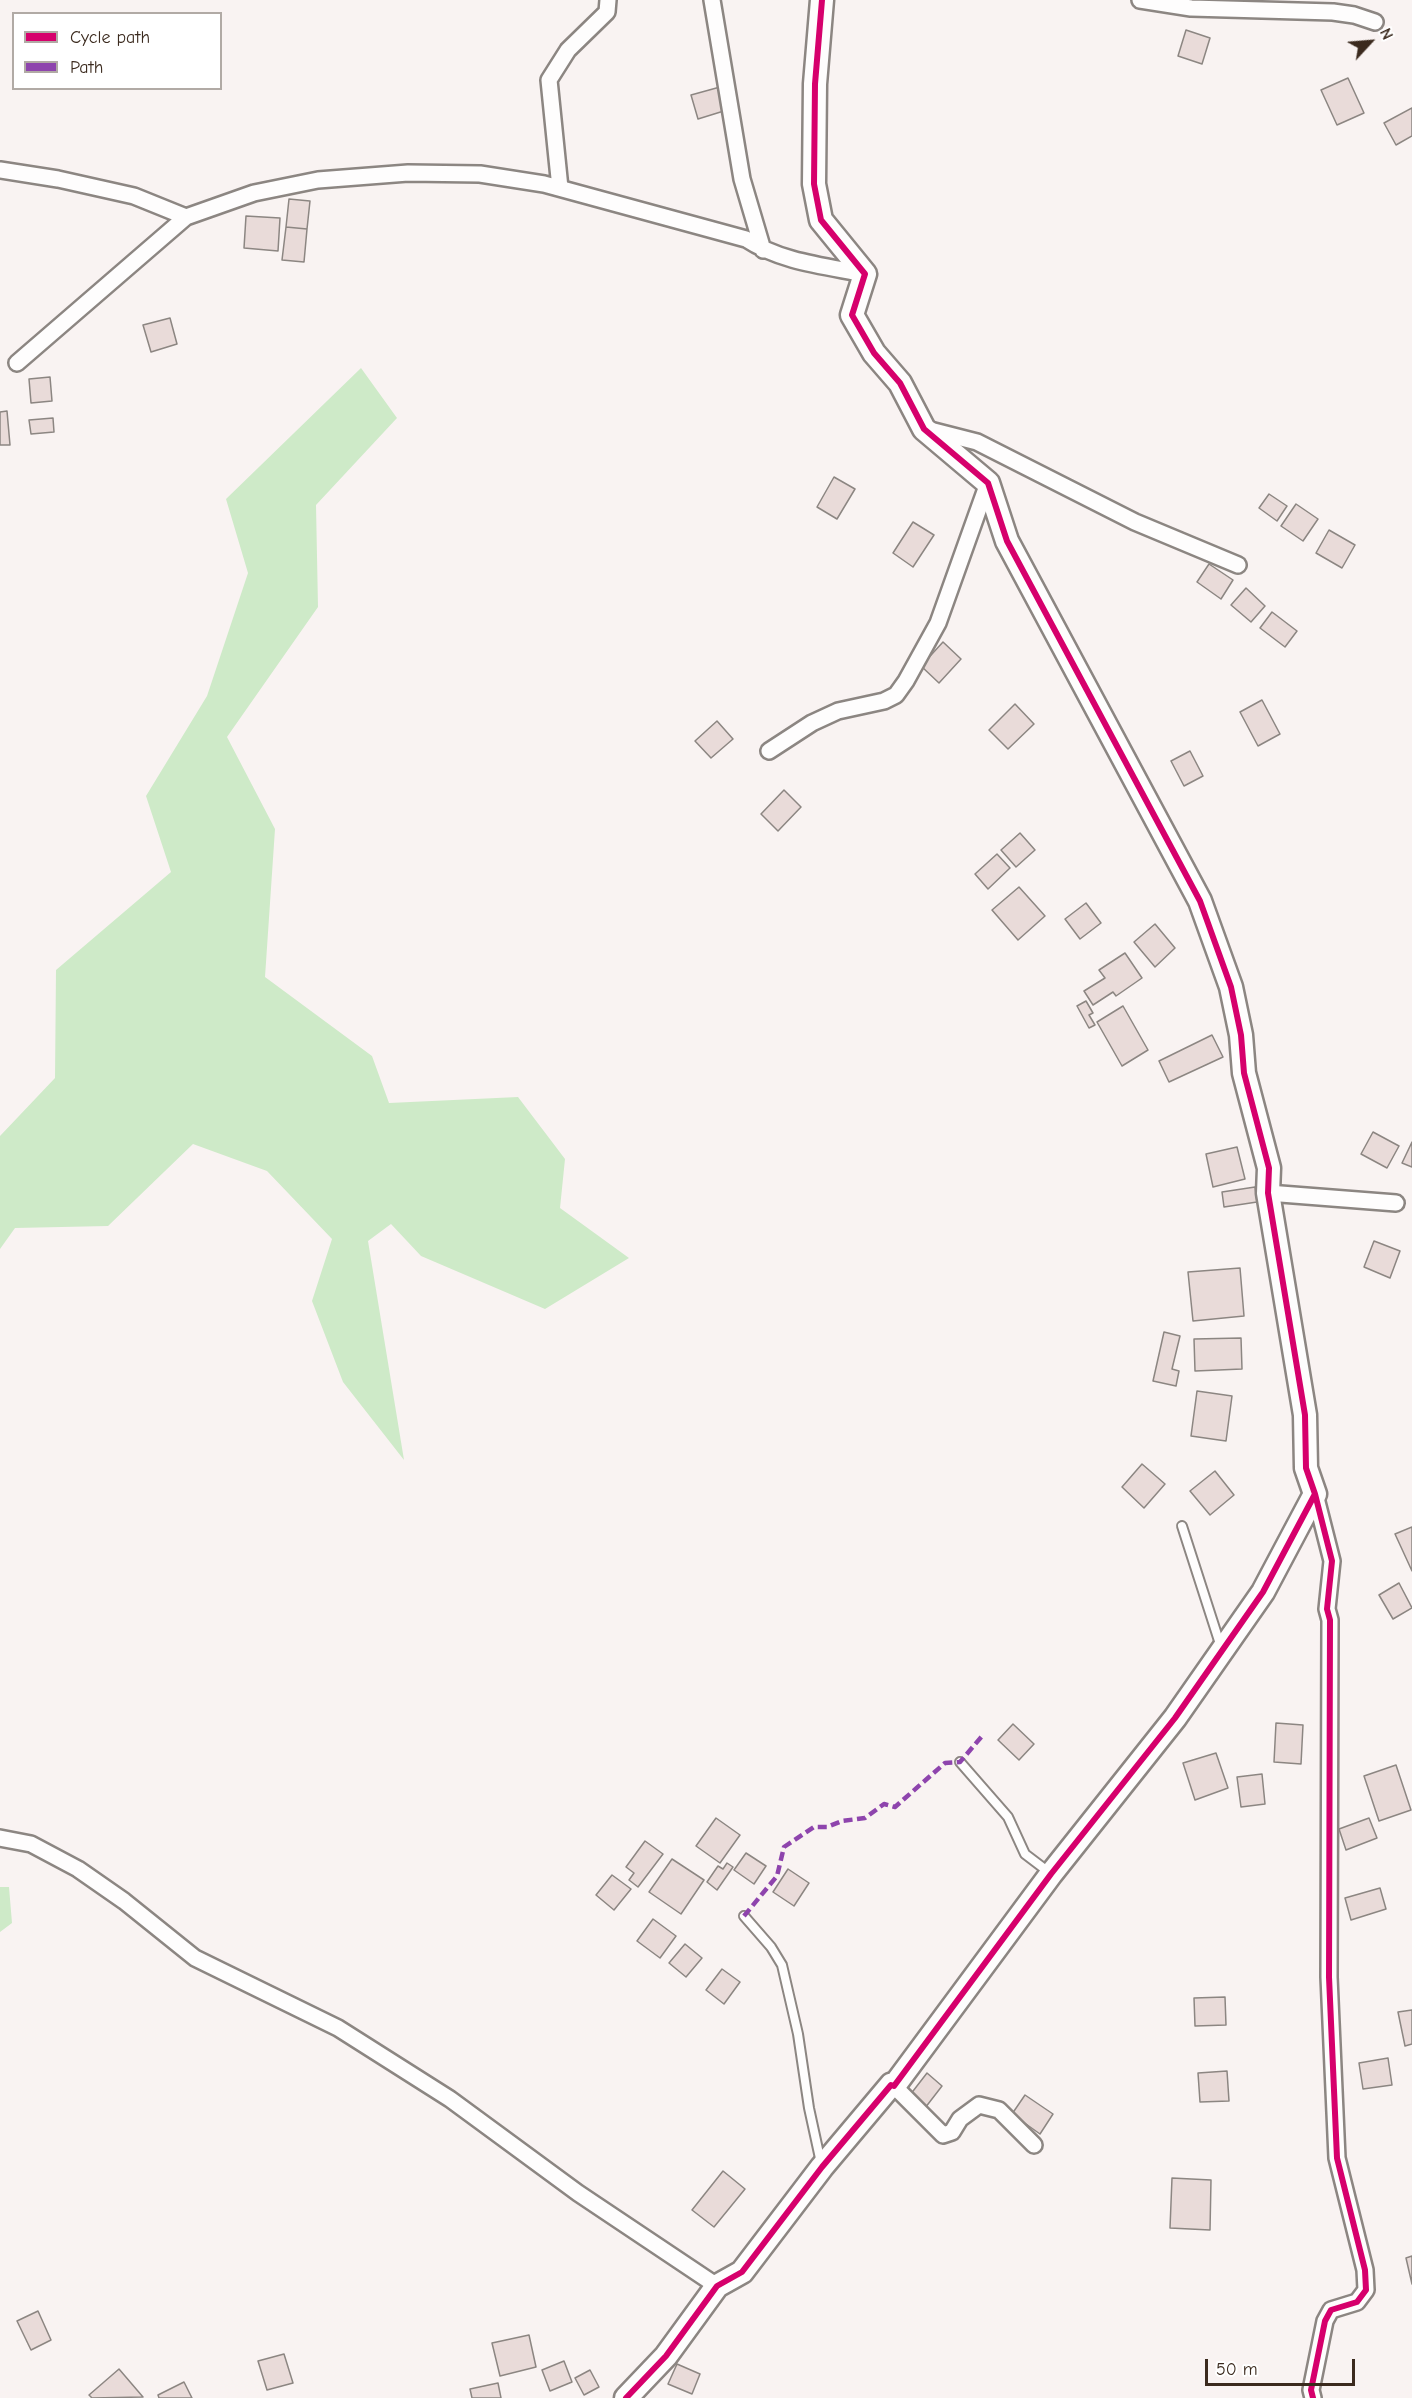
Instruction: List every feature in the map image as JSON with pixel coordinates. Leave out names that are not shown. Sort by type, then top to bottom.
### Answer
[{"type":"street","points":[[560,188],[549,80],[568,50],[607,12],[608,0]]},
{"type":"street","points":[[712,0],[742,179],[763,250]]},
{"type":"street","points":[[822,0],[814,94],[814,184],[821,220],[865,274]]},
{"type":"street","points":[[1140,0],[1191,8],[1333,12],[1354,15],[1375,22]]},
{"type":"street","points":[[0,170],[58,179],[134,196],[186,217]]},
{"type":"street","points":[[17,363],[186,217],[254,193],[318,180],[408,173],[480,174],[560,188],[746,240],[763,250],[808,263],[865,274]]},
{"type":"street","points":[[865,274],[852,315],[874,353],[900,382],[924,429],[988,483],[1007,541],[1200,901],[1231,987],[1241,1035],[1244,1073],[1269,1168],[1268,1193],[1305,1415],[1306,1468],[1332,1561],[1327,1609],[1330,1620],[1329,1966],[1337,2158],[1365,2270],[1366,2290],[1357,2302],[1331,2310],[1325,2321],[1311,2390],[1313,2398]]},
{"type":"street","points":[[924,429],[977,442],[1135,522],[1238,566]]},
{"type":"street","points":[[769,751],[812,723],[838,711],[884,701],[896,695],[938,623],[988,483]]},
{"type":"street","points":[[1268,1193],[1396,1203]]},
{"type":"street","points":[[626,2398],[666,2356],[717,2286],[742,2272],[822,2167],[891,2085],[894,2086],[1051,1874],[1175,1718],[1263,1592],[1315,1494]]},
{"type":"street","points":[[0,1838],[30,1844],[78,1869],[195,1958],[338,2028],[450,2099],[578,2193],[717,2286]]},
{"type":"street","points":[[894,2086],[943,2135],[952,2132],[960,2119],[979,2105],[999,2110],[1034,2145]]},
{"type":"lane","points":[[1182,1526],[1222,1649]]},
{"type":"lane","points":[[960,1762],[1008,1817],[1025,1854],[1051,1874]]},
{"type":"lane","points":[[744,1916],[771,1947],[782,1965],[798,2034],[809,2108],[822,2167]]},
{"type":"green space","points":[[361,368],[397,418],[316,505],[318,607],[227,737],[275,829],[265,977],[372,1056],[389,1103],[518,1097],[565,1159],[560,1208],[629,1258],[545,1309],[421,1256],[391,1224],[368,1241],[404,1460],[343,1382],[312,1301],[332,1239],[267,1171],[193,1144],[108,1226],[15,1228],[0,1249],[0,1136],[55,1078],[56,970],[171,872],[146,796],[207,696],[248,573],[226,499]]},
{"type":"green space","points":[[0,1887],[9,1887],[12,1923],[0,1932]]},
{"type":"building","points":[[1186,30],[1210,38],[1202,64],[1178,56]]},
{"type":"building","points":[[1348,78],[1364,113],[1337,125],[1321,90]]},
{"type":"building","points":[[720,87],[727,110],[698,119],[691,95]]},
{"type":"building","points":[[1412,108],[1412,136],[1396,145],[1384,123]]},
{"type":"building","points":[[289,199],[310,201],[307,229],[286,227]]},
{"type":"building","points":[[246,216],[280,218],[278,251],[244,248]]},
{"type":"building","points":[[286,227],[307,229],[304,262],[282,260]]},
{"type":"building","points":[[170,318],[177,344],[151,352],[143,325]]},
{"type":"building","points":[[50,377],[52,401],[31,403],[29,379]]},
{"type":"building","points":[[7,411],[10,445],[0,445],[0,412]]},
{"type":"building","points":[[53,418],[54,432],[31,434],[29,420]]},
{"type":"building","points":[[834,477],[855,489],[837,519],[817,507]]},
{"type":"building","points":[[1269,494],[1287,506],[1277,521],[1259,508]]},
{"type":"building","points":[[1296,504],[1318,519],[1303,541],[1281,526]]},
{"type":"building","points":[[913,522],[934,535],[913,567],[893,553]]},
{"type":"building","points":[[1329,530],[1355,545],[1342,568],[1316,553]]},
{"type":"building","points":[[1209,564],[1233,580],[1221,599],[1197,582]]},
{"type":"building","points":[[1246,588],[1265,606],[1251,622],[1231,605]]},
{"type":"building","points":[[1272,612],[1297,631],[1285,647],[1260,628]]},
{"type":"building","points":[[943,642],[961,659],[939,683],[921,666]]},
{"type":"building","points":[[1262,700],[1280,734],[1258,746],[1240,712]]},
{"type":"building","points":[[1015,704],[1034,724],[1008,749],[989,730]]},
{"type":"building","points":[[717,721],[733,739],[711,758],[695,741]]},
{"type":"building","points":[[1190,751],[1203,776],[1184,786],[1171,761]]},
{"type":"building","points":[[784,790],[801,807],[778,831],[761,814]]},
{"type":"building","points":[[1020,833],[1035,850],[1016,867],[1001,850]]},
{"type":"building","points":[[997,854],[1010,868],[988,889],[975,874]]},
{"type":"building","points":[[1019,887],[1045,916],[1018,940],[992,910]]},
{"type":"building","points":[[1086,903],[1101,923],[1080,939],[1065,919]]},
{"type":"building","points":[[1155,924],[1175,948],[1155,967],[1134,942]]},
{"type":"building","points":[[1125,953],[1142,978],[1116,996],[1113,992],[1093,1005],[1084,991],[1105,978],[1099,970]]},
{"type":"building","points":[[1086,1001],[1093,1013],[1089,1015],[1095,1025],[1089,1028],[1077,1006]]},
{"type":"building","points":[[1123,1006],[1148,1050],[1122,1066],[1097,1022]]},
{"type":"building","points":[[1212,1035],[1223,1057],[1169,1082],[1159,1061]]},
{"type":"building","points":[[1373,1132],[1399,1146],[1387,1168],[1361,1154]]},
{"type":"building","points":[[1412,1142],[1412,1167],[1402,1163]]},
{"type":"building","points":[[1237,1147],[1245,1179],[1213,1187],[1206,1154]]},
{"type":"building","points":[[1255,1187],[1257,1202],[1224,1207],[1222,1192]]},
{"type":"building","points":[[1374,1241],[1400,1251],[1390,1278],[1364,1267]]},
{"type":"building","points":[[1240,1268],[1244,1316],[1193,1321],[1188,1272]]},
{"type":"building","points":[[1164,1332],[1180,1336],[1172,1369],[1179,1371],[1176,1386],[1153,1381]]},
{"type":"building","points":[[1241,1338],[1242,1369],[1195,1371],[1194,1339]]},
{"type":"building","points":[[1197,1391],[1232,1396],[1226,1441],[1191,1436]]},
{"type":"building","points":[[1142,1464],[1165,1484],[1144,1508],[1122,1487]]},
{"type":"building","points":[[1215,1471],[1234,1495],[1210,1515],[1190,1491]]},
{"type":"building","points":[[1412,1527],[1412,1571],[1395,1534]]},
{"type":"building","points":[[1399,1583],[1412,1608],[1393,1619],[1379,1595]]},
{"type":"building","points":[[1276,1723],[1303,1725],[1301,1764],[1274,1762]]},
{"type":"building","points":[[1013,1724],[1034,1744],[1019,1760],[998,1740]]},
{"type":"building","points":[[1216,1753],[1228,1788],[1195,1800],[1183,1763]]},
{"type":"building","points":[[1396,1765],[1411,1810],[1379,1821],[1364,1776]]},
{"type":"building","points":[[1262,1774],[1265,1804],[1241,1807],[1237,1777]]},
{"type":"building","points":[[716,1818],[740,1835],[720,1863],[696,1846]]},
{"type":"building","points":[[1369,1818],[1377,1838],[1346,1850],[1339,1829]]},
{"type":"building","points":[[645,1841],[663,1854],[638,1887],[629,1880],[634,1873],[626,1867]]},
{"type":"building","points":[[746,1853],[766,1866],[754,1884],[734,1870]]},
{"type":"building","points":[[672,1859],[704,1880],[681,1914],[649,1892]]},
{"type":"building","points":[[727,1863],[733,1867],[717,1890],[707,1882],[718,1866],[723,1869]]},
{"type":"building","points":[[788,1869],[809,1883],[794,1906],[773,1892]]},
{"type":"building","points":[[612,1875],[631,1889],[614,1910],[596,1895]]},
{"type":"building","points":[[1380,1888],[1386,1909],[1351,1920],[1345,1898]]},
{"type":"building","points":[[653,1919],[676,1936],[660,1958],[637,1941]]},
{"type":"building","points":[[685,1944],[702,1958],[686,1977],[669,1963]]},
{"type":"building","points":[[722,1969],[740,1982],[724,2004],[706,1990]]},
{"type":"building","points":[[1225,1997],[1226,2025],[1195,2026],[1194,1998]]},
{"type":"building","points":[[1412,2010],[1412,2044],[1405,2046],[1398,2012]]},
{"type":"building","points":[[1388,2058],[1392,2085],[1363,2089],[1359,2063]]},
{"type":"building","points":[[1227,2071],[1229,2101],[1200,2102],[1198,2073]]},
{"type":"building","points":[[927,2073],[942,2086],[925,2108],[910,2095]]},
{"type":"building","points":[[1025,2095],[1053,2114],[1040,2134],[1012,2114]]},
{"type":"building","points":[[723,2171],[745,2189],[714,2227],[692,2210]]},
{"type":"building","points":[[1172,2178],[1211,2180],[1210,2230],[1170,2228]]},
{"type":"building","points":[[1412,2256],[1412,2284],[1406,2258]]},
{"type":"building","points":[[38,2311],[51,2340],[31,2350],[17,2321]]},
{"type":"building","points":[[529,2335],[536,2367],[500,2376],[492,2343]]},
{"type":"building","points":[[284,2354],[293,2383],[267,2390],[258,2361]]},
{"type":"building","points":[[564,2361],[572,2382],[550,2391],[542,2370]]},
{"type":"building","points":[[677,2364],[700,2374],[692,2394],[668,2384]]},
{"type":"building","points":[[119,2369],[143,2397],[92,2398],[89,2395]]},
{"type":"building","points":[[590,2370],[599,2387],[584,2395],[575,2378]]},
{"type":"building","points":[[184,2382],[192,2398],[159,2398],[158,2395]]},
{"type":"building","points":[[498,2383],[501,2398],[472,2398],[470,2389]]},
{"type":"marked path","points":[[744,1916],[777,1876],[784,1847],[814,1827],[827,1827],[842,1821],[865,1818],[884,1804],[895,1807],[945,1763],[960,1762],[983,1735]]},
{"type":"cycle path","points":[[626,2398],[666,2356],[717,2286],[742,2272],[822,2167],[891,2085],[894,2086],[1051,1874],[1175,1718],[1263,1592],[1315,1494],[1306,1468],[1305,1415],[1268,1193],[1269,1168],[1244,1073],[1241,1035],[1231,987],[1200,901],[1007,541],[988,483],[924,429],[900,383],[874,353],[852,315],[865,274],[821,220],[814,184],[815,84],[822,0]]},
{"type":"cycle path","points":[[1313,2398],[1311,2390],[1325,2321],[1331,2310],[1357,2302],[1366,2290],[1365,2270],[1337,2158],[1329,1977],[1330,1620],[1327,1609],[1332,1561],[1315,1494]]}]
